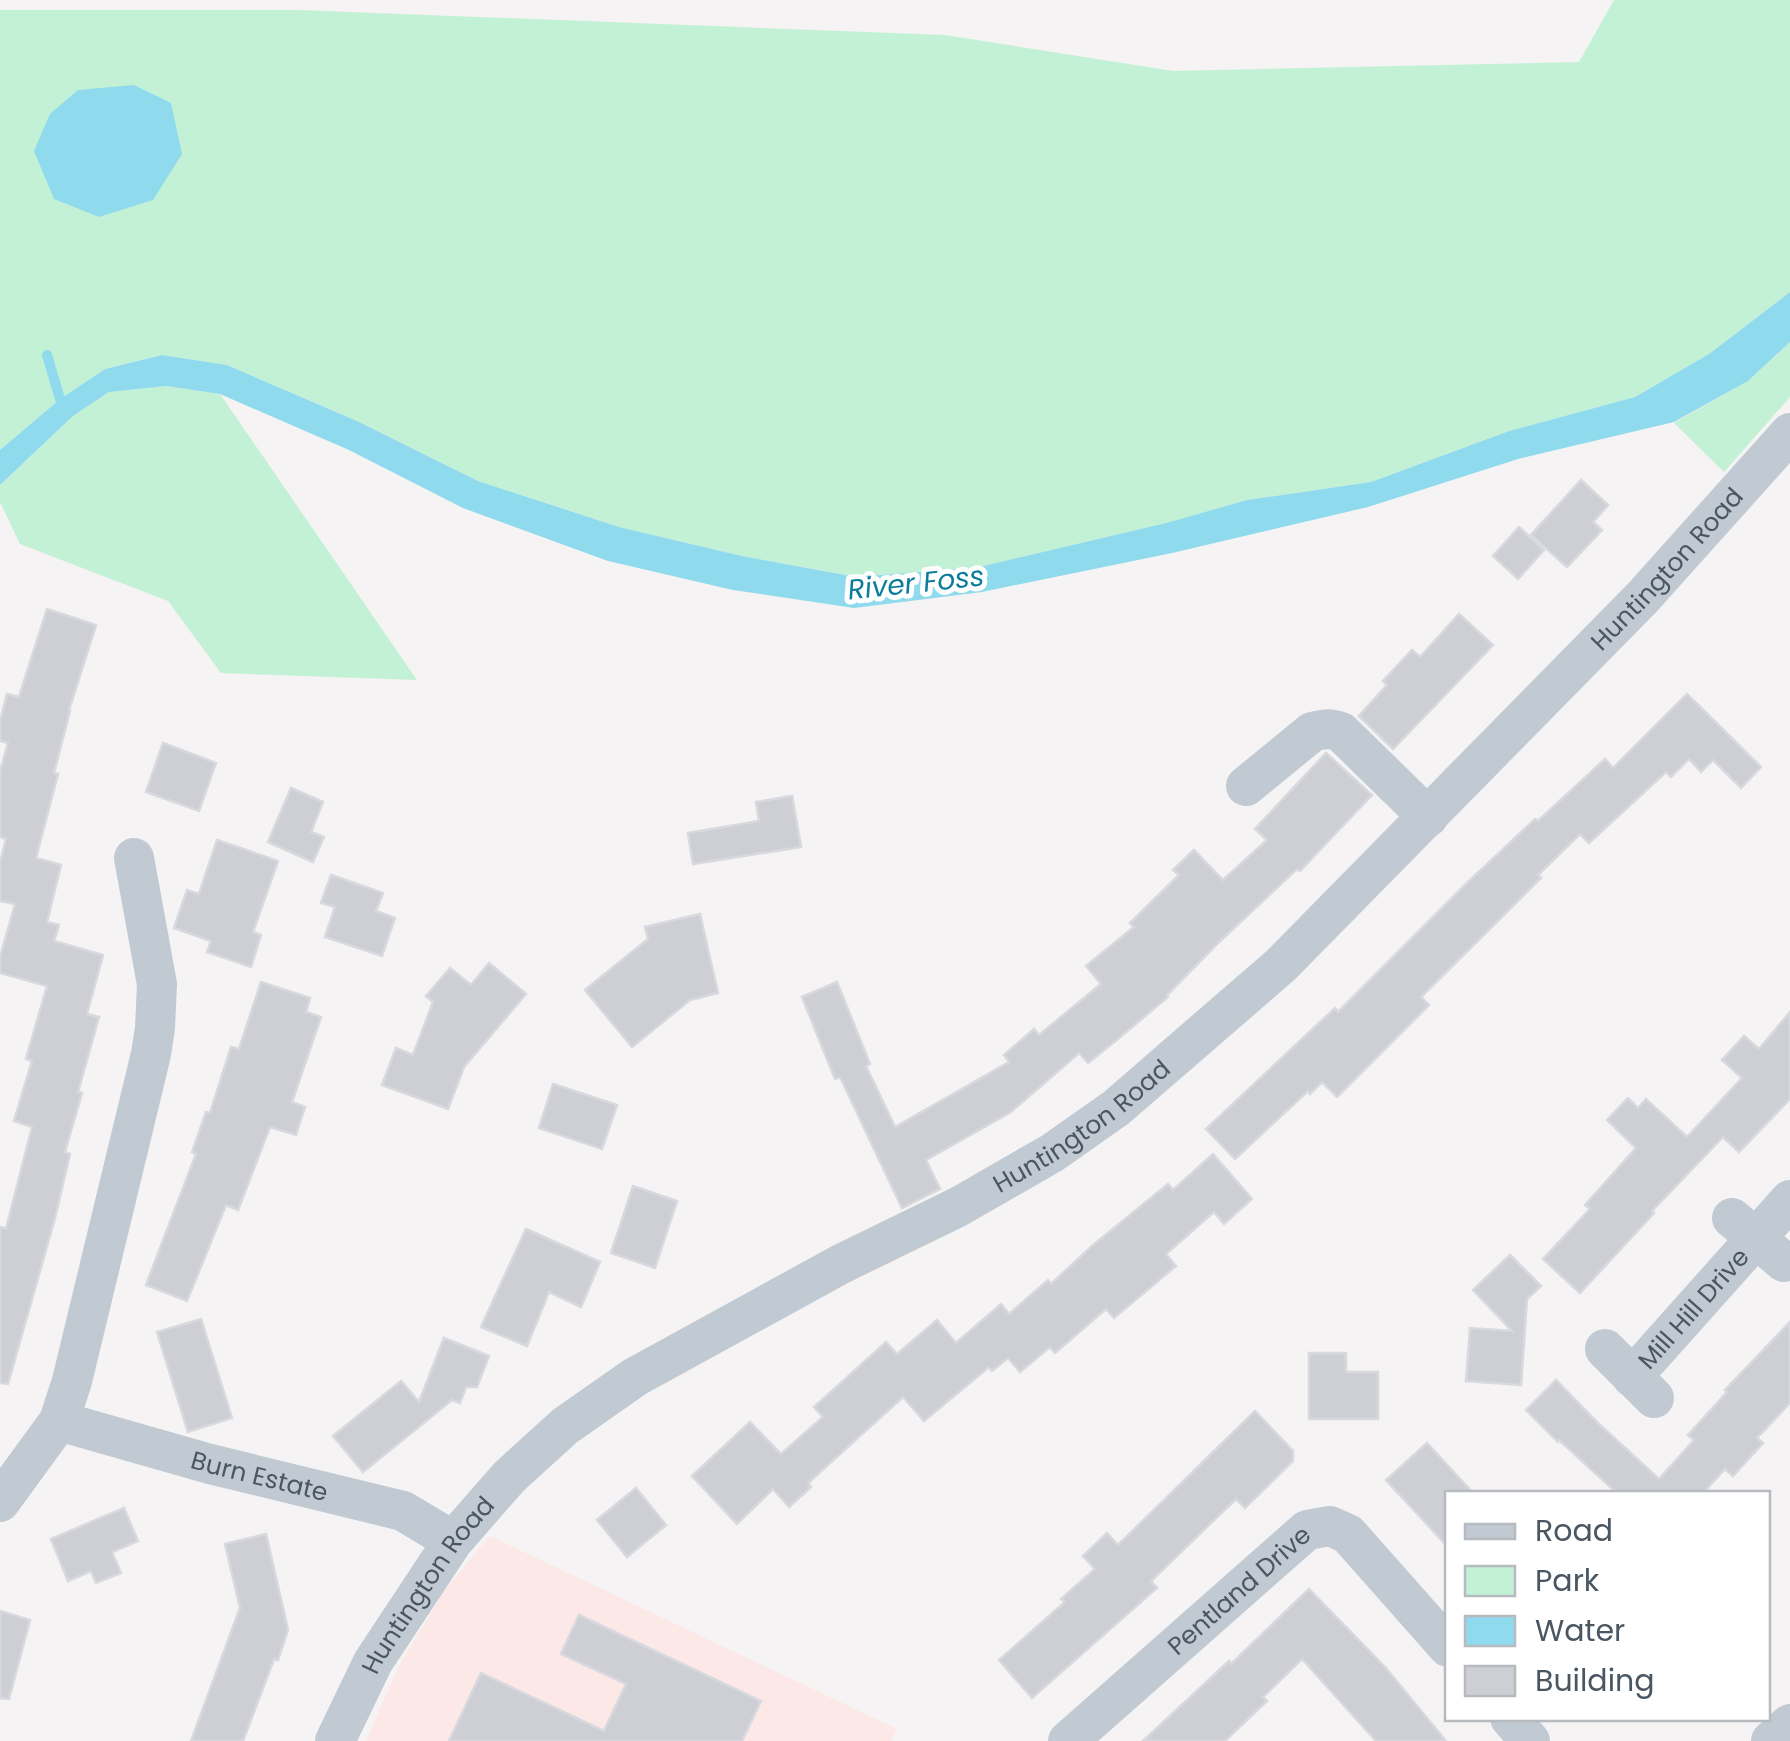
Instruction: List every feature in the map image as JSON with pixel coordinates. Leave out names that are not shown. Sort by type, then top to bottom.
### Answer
[{"type":"street","name":"Huntington Road","points":[[335,1741],[373,1662],[453,1541],[509,1477],[565,1426],[635,1377],[841,1264],[958,1208],[1052,1153],[1116,1108],[1281,965],[1643,597],[1790,433]]},
{"type":"street","points":[[1246,786],[1312,732],[1324,728],[1341,732],[1428,817]]},
{"type":"street","points":[[0,1502],[60,1421],[155,1028],[157,984],[134,858]]},
{"type":"street","name":"Mill Hill Drive","points":[[1630,1375],[1790,1200]]},
{"type":"street","name":"Burn Estate","points":[[60,1421],[210,1464],[403,1510],[453,1541]]},
{"type":"street","name":"Pentland Drive","points":[[1068,1741],[1307,1530],[1330,1526],[1348,1534],[1445,1645]]},
{"type":"street","points":[[1513,1721],[1530,1741]]},
{"type":"street","points":[[1771,1741],[1790,1724]]},
{"type":"shaded area","points":[[490,1536],[897,1729],[891,1741],[366,1741],[399,1666],[444,1591]]},
{"type":"green space","points":[[1614,0],[1790,0],[1790,292],[1709,354],[1635,397],[1509,431],[1371,482],[1247,500],[979,567],[856,577],[619,527],[478,481],[357,421],[227,365],[162,355],[105,369],[60,399],[0,450],[0,10],[298,10],[945,35],[1173,71],[1579,62]]},
{"type":"green space","points":[[1790,342],[1790,397],[1724,472],[1674,423],[1748,381]]},
{"type":"green space","points":[[165,386],[220,394],[417,680],[221,673],[168,601],[20,544],[0,502],[0,485],[73,416],[109,392]]},
{"type":"water","points":[[134,85],[171,103],[182,154],[153,200],[99,217],[54,199],[34,151],[50,114],[78,90]]},
{"type":"water","name":"River Foss","points":[[1790,292],[1790,342],[1748,381],[1674,422],[1518,459],[1368,507],[1172,553],[982,592],[854,608],[733,590],[608,561],[463,508],[349,450],[220,394],[166,386],[109,392],[73,416],[0,485],[0,450],[60,399],[105,369],[162,355],[227,365],[357,421],[478,481],[619,527],[856,577],[979,567],[1247,500],[1371,482],[1509,431],[1635,397],[1709,354]]},
{"type":"building","points":[[1581,480],[1608,505],[1593,522],[1602,530],[1567,567],[1531,535]]},
{"type":"building","points":[[1519,527],[1544,550],[1518,579],[1493,556]]},
{"type":"building","points":[[47,609],[96,625],[69,710],[54,773],[58,774],[36,858],[61,865],[47,922],[59,925],[54,941],[103,955],[87,1014],[99,1017],[65,1152],[70,1154],[8,1384],[0,1383],[0,1227],[6,1229],[32,1127],[14,1121],[32,1061],[26,1059],[47,986],[0,973],[0,957],[15,904],[0,901],[0,863],[6,839],[0,837],[0,772],[8,743],[0,741],[0,722],[7,694],[19,697]]},
{"type":"building","points":[[1459,614],[1493,645],[1393,749],[1359,716],[1387,685],[1383,681],[1412,650],[1420,657]]},
{"type":"building","points":[[1687,694],[1761,767],[1741,788],[1713,760],[1701,772],[1689,759],[1671,777],[1666,772],[1589,843],[1580,834],[1538,875],[1541,878],[1421,997],[1429,1005],[1337,1097],[1322,1082],[1235,1159],[1206,1129],[1335,1008],[1338,1012],[1535,819],[1538,821],[1605,759],[1613,768]]},
{"type":"building","points":[[163,743],[216,763],[199,811],[146,792]]},
{"type":"building","points":[[1326,753],[1372,795],[1300,871],[1297,869],[1217,944],[1168,997],[1113,1043],[1088,1063],[1079,1053],[1011,1112],[926,1160],[940,1189],[902,1208],[840,1077],[835,1079],[802,997],[837,982],[870,1064],[866,1066],[895,1127],[1009,1062],[1004,1055],[1034,1029],[1039,1035],[1101,984],[1086,966],[1134,927],[1130,923],[1179,875],[1173,870],[1194,850],[1223,880],[1267,840],[1255,829]]},
{"type":"building","points":[[291,788],[323,802],[311,832],[324,837],[313,862],[268,842]]},
{"type":"building","points":[[792,796],[801,847],[693,864],[688,833],[759,821],[756,802]]},
{"type":"building","points":[[217,840],[278,861],[253,932],[261,935],[251,967],[207,952],[211,941],[174,928],[187,890],[199,894]]},
{"type":"building","points":[[331,875],[383,893],[376,911],[395,918],[382,956],[325,937],[335,907],[321,903]]},
{"type":"building","points":[[700,914],[718,993],[690,1000],[632,1047],[585,990],[648,939],[645,927]]},
{"type":"building","points":[[489,963],[526,994],[464,1067],[448,1109],[382,1085],[396,1048],[413,1055],[433,1002],[426,996],[450,968],[471,985]]},
{"type":"building","points":[[261,982],[310,998],[306,1012],[321,1017],[292,1102],[305,1107],[296,1135],[270,1127],[238,1210],[226,1205],[187,1301],[146,1285],[196,1154],[192,1152],[206,1112],[210,1113],[231,1047],[239,1049]]},
{"type":"building","points":[[1790,1012],[1790,1099],[1739,1152],[1723,1137],[1580,1293],[1543,1259],[1590,1209],[1585,1205],[1636,1148],[1607,1120],[1628,1098],[1638,1108],[1646,1099],[1687,1137],[1742,1078],[1722,1060],[1744,1036],[1759,1049]]},
{"type":"building","points":[[553,1084],[617,1105],[602,1149],[539,1128]]},
{"type":"building","points":[[1213,1154],[1252,1199],[1224,1224],[1214,1212],[1166,1254],[1176,1266],[1114,1318],[1106,1309],[1055,1353],[1050,1347],[1020,1372],[1008,1358],[992,1371],[989,1367],[924,1421],[903,1397],[808,1483],[811,1487],[789,1507],[773,1489],[737,1524],[692,1476],[750,1422],[781,1454],[823,1417],[814,1407],[886,1342],[897,1354],[937,1320],[956,1343],[1001,1304],[1009,1314],[1048,1280],[1051,1284],[1168,1184],[1173,1190]]},
{"type":"building","points":[[633,1186],[677,1201],[655,1268],[611,1253]]},
{"type":"building","points":[[526,1229],[600,1262],[581,1307],[549,1292],[527,1346],[481,1327]]},
{"type":"building","points":[[1510,1255],[1541,1286],[1527,1299],[1521,1385],[1466,1381],[1470,1328],[1512,1331],[1473,1290]]},
{"type":"building","points":[[201,1319],[232,1418],[188,1432],[157,1332]]},
{"type":"building","points":[[1790,1322],[1790,1403],[1757,1438],[1763,1443],[1733,1476],[1725,1469],[1705,1491],[1615,1491],[1526,1410],[1556,1380],[1659,1479],[1694,1440],[1688,1435]]},
{"type":"building","points":[[444,1338],[489,1356],[477,1387],[466,1387],[460,1403],[452,1400],[363,1472],[333,1436],[401,1381],[419,1402]]},
{"type":"building","points":[[1309,1353],[1346,1353],[1346,1372],[1378,1372],[1378,1419],[1309,1419]]},
{"type":"building","points":[[1255,1411],[1293,1451],[1293,1461],[1245,1508],[1236,1499],[1151,1581],[1157,1588],[1032,1698],[999,1660],[1065,1602],[1061,1599],[1095,1569],[1083,1556],[1107,1533],[1118,1545]]},
{"type":"building","points":[[1427,1443],[1471,1491],[1445,1491],[1445,1544],[1386,1480]]},
{"type":"building","points":[[636,1488],[666,1525],[627,1557],[597,1520]]},
{"type":"building","points":[[124,1508],[138,1541],[112,1552],[121,1573],[96,1583],[91,1571],[68,1581],[51,1539]]},
{"type":"building","points":[[266,1534],[288,1630],[278,1660],[274,1659],[243,1741],[191,1741],[240,1608],[225,1544]]},
{"type":"building","points":[[1309,1589],[1385,1667],[1446,1741],[1376,1741],[1302,1659],[1263,1697],[1267,1701],[1225,1741],[1143,1741],[1229,1661],[1231,1664]]},
{"type":"building","points":[[0,1611],[30,1620],[9,1699],[0,1698]]},
{"type":"building","points":[[579,1615],[761,1701],[742,1741],[449,1741],[481,1673],[604,1731],[626,1684],[561,1654]]},
{"type":"waterway","points":[[47,355],[67,410]]}]
